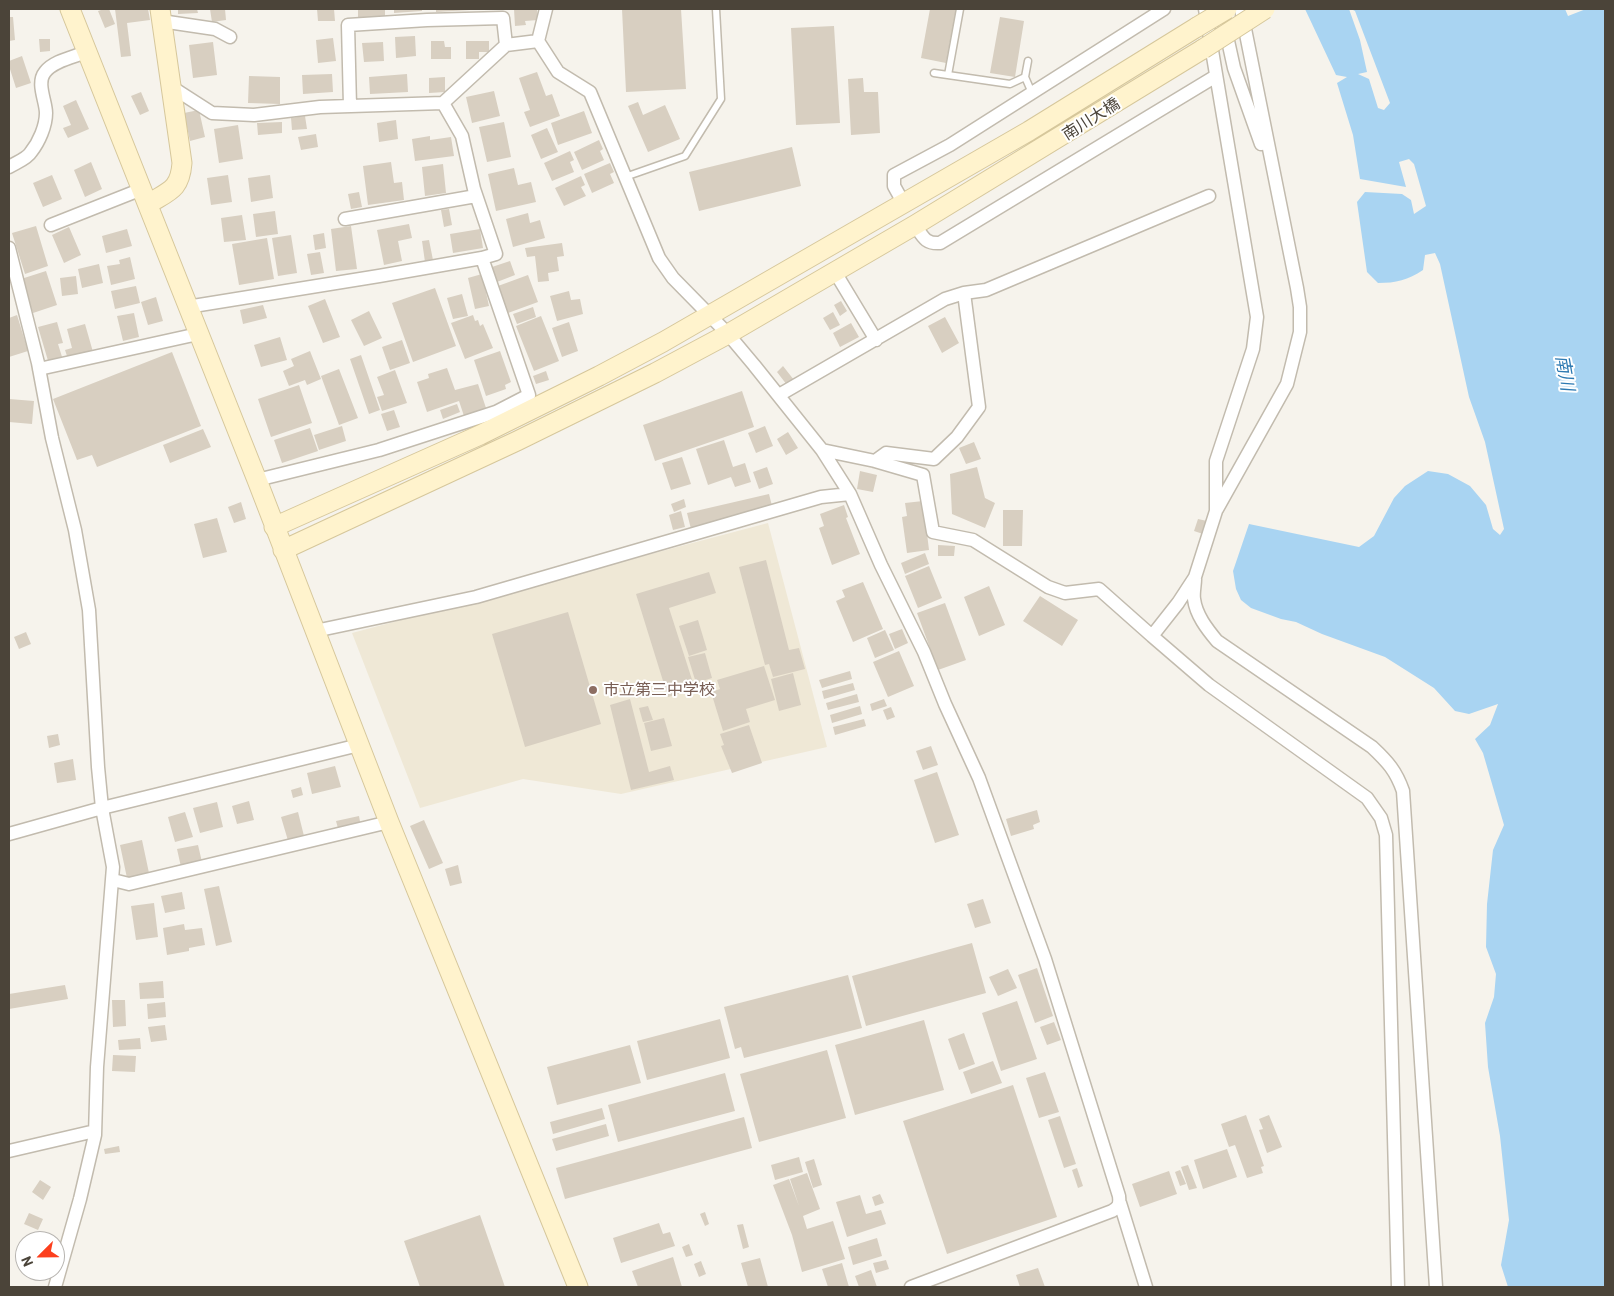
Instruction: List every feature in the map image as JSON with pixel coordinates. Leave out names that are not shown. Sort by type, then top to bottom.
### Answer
[{"type":"street","points":[[70,9],[257,480],[389,822],[578,1287]]},
{"type":"street","points":[[546,9],[538,41],[558,72],[590,92],[659,258],[673,278],[728,334],[779,396],[822,450],[850,494],[881,565],[924,652],[945,704],[979,778],[1003,841],[1045,959],[1146,1287]]},
{"type":"street","points":[[904,204],[894,186],[894,175],[950,145],[1164,9]]},
{"type":"street","points":[[1205,9],[1257,317],[1253,349],[1216,461],[1216,511]]},
{"type":"street","points":[[1221,9],[1234,68],[1260,142],[1270,156]]},
{"type":"street","points":[[274,527],[532,401],[599,376],[711,316],[1071,106],[1227,9]]},
{"type":"street","points":[[1241,9],[1297,288],[1300,308],[1300,332],[1287,384],[1216,511],[1196,577],[1194,599],[1206,628],[1217,641],[1372,747],[1390,764],[1404,791],[1436,1287]]},
{"type":"street","name":"南川大橋","points":[[283,550],[517,441],[655,373],[728,334],[915,225],[1265,9]]},
{"type":"street","points":[[51,225],[174,188],[179,182],[182,163],[161,15],[215,29],[230,37]]},
{"type":"street","points":[[350,106],[348,25],[503,18],[506,45]]},
{"type":"street","points":[[170,86],[212,113],[254,115],[320,106],[443,103],[506,45],[538,41]]},
{"type":"street","points":[[9,167],[31,154],[45,126],[46,112],[42,78],[45,72],[58,63],[86,52]]},
{"type":"street","points":[[915,225],[925,240],[931,243],[940,243],[1216,76]]},
{"type":"street","points":[[187,307],[379,276],[496,254],[476,196],[462,136],[443,103]]},
{"type":"street","points":[[344,219],[476,196]]},
{"type":"street","points":[[779,396],[945,299],[964,293],[986,290],[1209,196]]},
{"type":"street","points":[[9,248],[39,369],[52,438],[75,530],[88,610],[102,808],[113,867],[97,1067],[95,1131],[80,1199],[55,1287]]},
{"type":"street","points":[[482,258],[532,401]]},
{"type":"street","points":[[834,272],[876,340]]},
{"type":"street","points":[[875,461],[886,453],[934,459],[957,437],[979,407],[964,293]]},
{"type":"street","points":[[39,369],[198,334]]},
{"type":"street","points":[[257,480],[479,426]]},
{"type":"street","points":[[822,450],[875,461],[923,474],[933,532],[973,540],[1048,587],[1065,593],[1099,590],[1209,685],[1367,798],[1382,818],[1386,835],[1398,1287]]},
{"type":"street","points":[[315,631],[476,596],[821,497],[850,494]]},
{"type":"street","points":[[1152,636],[1196,577]]},
{"type":"street","points":[[9,834],[102,808],[359,745]]},
{"type":"street","points":[[113,880],[129,884],[389,822]]},
{"type":"street","points":[[9,1151],[95,1131]]},
{"type":"street","points":[[911,1287],[1112,1211],[1120,1203]]},
{"type":"lane","points":[[625,177],[685,156],[721,99],[716,9]]},
{"type":"lane","points":[[948,75],[960,9]]},
{"type":"lane","points":[[1028,61],[1025,77],[1032,93]]},
{"type":"lane","points":[[934,73],[1010,84],[1025,77]]},
{"type":"shaded area","name":"市立第三中学校","points":[[768,523],[827,747],[621,794],[523,779],[420,808],[352,633]]},
{"type":"water","name":"南川","points":[[1305,9],[1349,9],[1360,40],[1367,72],[1358,74],[1369,79],[1378,108],[1384,110],[1390,103],[1355,11],[1351,9],[1565,9],[1568,16],[1586,9],[1605,9],[1605,1287],[1508,1287],[1501,1265],[1509,1220],[1500,1136],[1488,1067],[1485,1023],[1494,997],[1496,974],[1486,947],[1487,904],[1493,850],[1504,825],[1483,753],[1475,739],[1490,725],[1498,704],[1469,714],[1455,711],[1434,688],[1385,657],[1322,634],[1296,622],[1281,619],[1251,608],[1241,600],[1236,589],[1233,571],[1249,524],[1359,547],[1374,536],[1394,498],[1405,486],[1428,471],[1448,474],[1470,486],[1486,505],[1493,529],[1500,535],[1504,529],[1485,442],[1469,397],[1440,264],[1435,253],[1425,255],[1423,270],[1402,280],[1378,283],[1367,272],[1357,202],[1365,192],[1402,194],[1411,200],[1414,214],[1426,206],[1414,164],[1409,159],[1399,162],[1406,187],[1360,179],[1353,135],[1337,83],[1347,77],[1336,75]]},
{"type":"building","points":[[109,9],[115,24],[105,28],[98,11]]},
{"type":"building","points":[[115,9],[148,9],[150,20],[127,23],[131,56],[121,57]]},
{"type":"building","points":[[178,9],[197,9],[198,13],[178,14]]},
{"type":"building","points":[[210,9],[225,9],[226,20],[212,22]]},
{"type":"building","points":[[317,9],[334,9],[335,21],[318,21]]},
{"type":"building","points":[[358,9],[385,9],[385,16],[358,19]]},
{"type":"building","points":[[394,9],[422,9],[422,11],[394,13]]},
{"type":"building","points":[[436,9],[470,9],[470,10],[436,12]]},
{"type":"building","points":[[514,9],[537,9],[538,20],[525,21],[526,25],[515,26]]},
{"type":"building","points":[[622,9],[681,9],[686,89],[626,92]]},
{"type":"building","points":[[930,9],[956,9],[946,63],[921,58]]},
{"type":"building","points":[[9,17],[13,17],[15,40],[9,41]]},
{"type":"building","points":[[1000,17],[1024,21],[1015,77],[990,73]]},
{"type":"building","points":[[834,26],[840,123],[796,125],[791,28]]},
{"type":"building","points":[[415,36],[416,56],[396,58],[395,37]]},
{"type":"building","points":[[333,38],[336,61],[318,63],[316,40]]},
{"type":"building","points":[[39,39],[50,39],[50,51],[40,52]]},
{"type":"building","points":[[431,41],[444,41],[445,47],[451,47],[451,59],[431,59]]},
{"type":"building","points":[[466,41],[489,41],[489,52],[479,52],[479,59],[466,59]]},
{"type":"building","points":[[213,42],[217,75],[193,78],[189,45]]},
{"type":"building","points":[[383,42],[384,61],[364,62],[362,43]]},
{"type":"building","points":[[22,56],[31,83],[16,88],[9,61]]},
{"type":"building","points":[[537,72],[546,96],[552,94],[560,116],[530,127],[524,112],[530,110],[519,78]]},
{"type":"building","points":[[332,74],[333,92],[303,94],[302,75]]},
{"type":"building","points":[[407,74],[408,92],[370,94],[369,77]]},
{"type":"building","points":[[249,76],[280,77],[280,104],[248,103]]},
{"type":"building","points":[[445,77],[445,92],[429,93],[429,78]]},
{"type":"building","points":[[863,78],[864,92],[878,92],[880,133],[851,135],[848,79]]},
{"type":"building","points":[[494,91],[500,116],[472,123],[466,97]]},
{"type":"building","points":[[141,92],[149,111],[140,115],[131,96]]},
{"type":"building","points":[[76,100],[89,129],[68,138],[63,128],[71,125],[63,106]]},
{"type":"building","points":[[638,102],[643,115],[665,105],[680,139],[648,152],[628,106]]},
{"type":"building","points":[[199,110],[205,137],[190,141],[184,113]]},
{"type":"building","points":[[584,111],[592,133],[558,145],[551,123]]},
{"type":"building","points":[[305,116],[307,129],[292,130],[291,118]]},
{"type":"building","points":[[396,120],[398,139],[379,142],[377,123]]},
{"type":"building","points":[[282,122],[282,133],[258,135],[257,123]]},
{"type":"building","points":[[504,122],[511,157],[487,162],[479,127]]},
{"type":"building","points":[[238,125],[243,159],[219,163],[214,129]]},
{"type":"building","points":[[547,128],[558,152],[541,159],[531,135]]},
{"type":"building","points":[[316,134],[318,147],[301,150],[298,137]]},
{"type":"building","points":[[430,136],[430,140],[451,137],[454,156],[415,161],[412,139]]},
{"type":"building","points":[[599,140],[603,149],[600,151],[604,160],[582,170],[574,152]]},
{"type":"building","points":[[792,147],[801,186],[699,211],[689,172]]},
{"type":"building","points":[[570,151],[574,160],[570,162],[574,172],[552,181],[544,163]]},
{"type":"building","points":[[91,162],[102,189],[85,197],[74,170]]},
{"type":"building","points":[[391,162],[394,183],[402,182],[404,200],[368,205],[363,166]]},
{"type":"building","points":[[610,163],[614,172],[610,174],[614,183],[592,193],[584,174]]},
{"type":"building","points":[[443,164],[446,193],[425,196],[422,167]]},
{"type":"building","points":[[514,168],[518,185],[531,182],[536,202],[496,211],[488,174]]},
{"type":"building","points":[[52,175],[62,199],[43,207],[33,183]]},
{"type":"building","points":[[228,175],[232,202],[211,205],[207,178]]},
{"type":"building","points":[[270,175],[273,198],[251,202],[248,178]]},
{"type":"building","points":[[581,176],[585,185],[581,187],[586,196],[564,206],[555,188]]},
{"type":"building","points":[[359,192],[362,207],[351,209],[348,194]]},
{"type":"building","points":[[449,209],[452,225],[444,227],[441,210]]},
{"type":"building","points":[[275,211],[278,234],[256,237],[253,214]]},
{"type":"building","points":[[528,213],[530,223],[540,220],[545,238],[513,247],[506,219]]},
{"type":"building","points":[[242,215],[246,240],[224,242],[221,218]]},
{"type":"building","points":[[409,224],[412,238],[398,241],[402,261],[384,265],[377,230]]},
{"type":"building","points":[[36,226],[48,266],[25,274],[12,233]]},
{"type":"building","points":[[351,226],[357,269],[336,271],[331,229]]},
{"type":"building","points":[[69,227],[81,255],[64,263],[52,235]]},
{"type":"building","points":[[127,229],[132,246],[106,253],[102,236]]},
{"type":"building","points":[[480,229],[483,248],[453,253],[450,234]]},
{"type":"building","points":[[324,233],[326,248],[315,250],[313,235]]},
{"type":"building","points":[[291,235],[297,273],[278,276],[272,238]]},
{"type":"building","points":[[267,238],[274,279],[239,285],[232,244]]},
{"type":"building","points":[[429,240],[433,260],[425,262],[422,241]]},
{"type":"building","points":[[562,243],[564,256],[557,257],[559,271],[548,273],[549,281],[538,282],[535,256],[527,257],[525,248]]},
{"type":"building","points":[[320,252],[324,273],[311,275],[307,254]]},
{"type":"building","points":[[130,257],[135,279],[111,285],[107,266],[120,264],[119,260]]},
{"type":"building","points":[[510,261],[515,275],[497,282],[492,267]]},
{"type":"building","points":[[99,264],[103,283],[82,288],[78,269]]},
{"type":"building","points":[[46,271],[57,305],[33,313],[21,279]]},
{"type":"building","points":[[482,274],[489,306],[475,309],[468,278]]},
{"type":"building","points":[[528,275],[538,302],[508,313],[498,286]]},
{"type":"building","points":[[76,276],[78,294],[62,296],[60,278]]},
{"type":"building","points":[[136,286],[140,303],[115,309],[111,291]]},
{"type":"building","points":[[435,288],[456,346],[413,362],[392,303]]},
{"type":"building","points":[[569,291],[571,300],[580,299],[583,314],[557,321],[550,296]]},
{"type":"building","points":[[462,294],[468,316],[453,319],[447,298]]},
{"type":"building","points":[[156,297],[163,321],[148,325],[141,302]]},
{"type":"building","points":[[325,299],[340,337],[323,343],[308,306]]},
{"type":"building","points":[[841,301],[847,311],[840,316],[834,305]]},
{"type":"building","points":[[263,305],[267,318],[243,324],[240,310]]},
{"type":"building","points":[[533,307],[536,317],[517,324],[513,314]]},
{"type":"building","points":[[369,311],[382,338],[364,346],[351,320]]},
{"type":"building","points":[[833,312],[840,325],[830,330],[823,318]]},
{"type":"building","points":[[134,313],[139,337],[123,341],[117,316]]},
{"type":"building","points":[[17,315],[28,351],[9,357],[9,318]]},
{"type":"building","points":[[473,315],[475,321],[478,320],[480,326],[483,324],[493,348],[465,359],[451,323]]},
{"type":"building","points":[[541,316],[559,361],[534,371],[516,326]]},
{"type":"building","points":[[945,317],[959,343],[942,353],[928,326]]},
{"type":"building","points":[[57,322],[63,343],[58,344],[63,360],[49,364],[38,327]]},
{"type":"building","points":[[569,322],[578,351],[562,357],[552,328]]},
{"type":"building","points":[[851,323],[859,337],[840,347],[833,333]]},
{"type":"building","points":[[85,324],[93,352],[68,359],[65,350],[72,348],[67,329]]},
{"type":"building","points":[[280,337],[287,360],[261,367],[254,345]]},
{"type":"building","points":[[402,340],[410,363],[390,370],[382,347]]},
{"type":"building","points":[[310,351],[321,379],[307,385],[305,380],[289,386],[283,371],[294,366],[291,359]]},
{"type":"building","points":[[500,351],[511,382],[505,385],[506,389],[486,396],[474,360]]},
{"type":"building","points":[[172,352],[201,426],[97,467],[92,455],[77,460],[53,399]]},
{"type":"building","points":[[361,355],[380,410],[369,414],[350,359]]},
{"type":"building","points":[[783,366],[794,380],[787,385],[777,372]]},
{"type":"building","points":[[447,368],[455,390],[478,384],[486,408],[464,416],[459,401],[427,412],[417,382],[429,378],[428,374]]},
{"type":"building","points":[[339,369],[358,418],[339,425],[321,376]]},
{"type":"building","points":[[395,370],[407,403],[382,411],[377,397],[384,395],[377,377]]},
{"type":"building","points":[[546,371],[549,380],[536,384],[533,376]]},
{"type":"building","points":[[299,385],[312,423],[271,437],[258,399]]},
{"type":"building","points":[[742,391],[754,427],[655,461],[643,425]]},
{"type":"building","points":[[9,399],[34,401],[32,424],[9,422]]},
{"type":"building","points":[[457,404],[460,412],[443,419],[440,410]]},
{"type":"building","points":[[394,410],[400,427],[387,431],[381,414]]},
{"type":"building","points":[[342,426],[346,441],[319,450],[314,435]]},
{"type":"building","points":[[765,426],[773,446],[756,453],[748,433]]},
{"type":"building","points":[[310,428],[318,451],[282,463],[274,440]]},
{"type":"building","points":[[203,429],[211,447],[170,463],[163,445]]},
{"type":"building","points":[[788,432],[798,448],[786,455],[777,439]]},
{"type":"building","points":[[724,440],[733,467],[745,463],[751,482],[735,487],[731,477],[708,485],[696,449]]},
{"type":"building","points":[[974,442],[981,459],[966,464],[959,448]]},
{"type":"building","points":[[682,457],[691,484],[671,490],[662,463]]},
{"type":"building","points":[[767,467],[773,484],[759,489],[753,472]]},
{"type":"building","points":[[977,467],[985,498],[995,503],[985,528],[952,514],[950,474]]},
{"type":"building","points":[[860,471],[877,475],[873,492],[857,489]]},
{"type":"building","points":[[769,494],[773,510],[691,529],[687,513]]},
{"type":"building","points":[[684,499],[686,507],[674,512],[671,504]]},
{"type":"building","points":[[923,501],[929,550],[907,553],[902,517],[907,516],[905,503]]},
{"type":"building","points":[[241,502],[246,519],[234,523],[228,507]]},
{"type":"building","points":[[844,505],[848,517],[846,518],[860,554],[832,565],[819,528],[824,526],[820,514]]},
{"type":"building","points":[[1003,510],[1023,510],[1022,546],[1003,546]]},
{"type":"building","points":[[681,511],[685,527],[673,530],[669,515]]},
{"type":"building","points":[[217,518],[227,552],[203,558],[194,524]]},
{"type":"building","points":[[1198,519],[1207,521],[1203,534],[1194,531]]},
{"type":"building","points":[[938,545],[955,546],[954,556],[938,556]]},
{"type":"building","points":[[925,553],[929,564],[905,574],[901,563]]},
{"type":"building","points":[[766,560],[789,650],[799,648],[805,669],[773,677],[769,664],[765,665],[739,567]]},
{"type":"building","points":[[929,566],[942,598],[918,608],[905,576]]},
{"type":"building","points":[[709,572],[716,593],[669,608],[695,689],[668,697],[636,594]]},
{"type":"building","points":[[863,582],[883,629],[853,642],[836,601],[845,597],[842,590]]},
{"type":"building","points":[[989,586],[1005,625],[979,636],[964,597]]},
{"type":"building","points":[[1040,596],[1078,620],[1062,646],[1023,621]]},
{"type":"building","points":[[945,603],[966,660],[938,670],[917,613]]},
{"type":"building","points":[[568,612],[601,724],[525,747],[492,634]]},
{"type":"building","points":[[698,620],[707,650],[689,656],[679,626]]},
{"type":"building","points":[[902,629],[908,643],[895,649],[889,634]]},
{"type":"building","points":[[885,630],[894,650],[875,658],[867,638]]},
{"type":"building","points":[[26,632],[31,644],[19,649],[14,637]]},
{"type":"building","points":[[899,651],[914,686],[888,697],[873,662]]},
{"type":"building","points":[[705,653],[712,678],[696,683],[688,657]]},
{"type":"building","points":[[764,666],[775,700],[746,709],[750,722],[723,731],[711,692],[720,689],[717,680]]},
{"type":"building","points":[[850,671],[852,679],[822,688],[819,680]]},
{"type":"building","points":[[793,673],[801,705],[779,711],[771,679]]},
{"type":"building","points":[[853,683],[855,690],[824,699],[822,691]]},
{"type":"building","points":[[857,694],[859,702],[828,710],[826,703]]},
{"type":"building","points":[[630,699],[649,772],[670,766],[674,780],[631,790],[610,705]]},
{"type":"building","points":[[884,699],[887,706],[872,711],[870,704]]},
{"type":"building","points":[[648,706],[653,720],[643,722],[639,708]]},
{"type":"building","points":[[860,706],[862,714],[832,723],[830,715]]},
{"type":"building","points":[[891,707],[895,717],[887,720],[883,710]]},
{"type":"building","points":[[664,718],[672,746],[651,751],[644,723]]},
{"type":"building","points":[[864,719],[866,726],[835,735],[833,727]]},
{"type":"building","points":[[749,725],[762,763],[732,773],[721,746],[724,745],[720,734]]},
{"type":"building","points":[[58,734],[60,745],[49,748],[47,736]]},
{"type":"building","points":[[931,746],[938,765],[923,770],[916,751]]},
{"type":"building","points":[[73,759],[76,780],[57,783],[54,763]]},
{"type":"building","points":[[335,766],[341,787],[312,794],[307,773]]},
{"type":"building","points":[[937,772],[959,835],[935,843],[914,780]]},
{"type":"building","points":[[301,787],[303,795],[293,798],[291,790]]},
{"type":"building","points":[[249,801],[254,820],[237,824],[232,806]]},
{"type":"building","points":[[217,802],[223,827],[200,833],[193,808]]},
{"type":"building","points":[[1037,810],[1040,822],[1033,825],[1034,829],[1011,836],[1006,819]]},
{"type":"building","points":[[185,812],[193,837],[175,842],[168,817]]},
{"type":"building","points":[[298,812],[305,840],[289,844],[281,817]]},
{"type":"building","points":[[359,816],[361,827],[339,832],[336,821]]},
{"type":"building","points":[[424,820],[443,863],[429,869],[410,826]]},
{"type":"building","points":[[142,840],[149,873],[127,878],[120,845]]},
{"type":"building","points":[[198,845],[202,862],[181,867],[177,849]]},
{"type":"building","points":[[458,865],[462,883],[450,886],[445,869]]},
{"type":"building","points":[[219,886],[232,942],[216,946],[204,889]]},
{"type":"building","points":[[182,892],[185,909],[165,913],[161,896]]},
{"type":"building","points":[[983,899],[991,923],[975,928],[967,904]]},
{"type":"building","points":[[154,903],[158,937],[136,940],[131,906]]},
{"type":"building","points":[[184,924],[185,930],[202,928],[205,945],[189,948],[189,951],[167,955],[163,928]]},
{"type":"building","points":[[972,943],[986,993],[866,1026],[852,976]]},
{"type":"building","points":[[1037,968],[1053,1016],[1035,1023],[1018,975]]},
{"type":"building","points":[[1008,969],[1017,988],[998,996],[989,977]]},
{"type":"building","points":[[848,975],[862,1028],[744,1058],[741,1047],[735,1049],[724,1007]]},
{"type":"building","points":[[163,981],[164,998],[140,999],[139,983]]},
{"type":"building","points":[[65,985],[68,999],[9,1009],[9,994]]},
{"type":"building","points":[[112,1000],[125,1000],[126,1026],[113,1027]]},
{"type":"building","points":[[1017,1001],[1037,1059],[1001,1071],[982,1013]]},
{"type":"building","points":[[165,1002],[166,1017],[148,1019],[147,1004]]},
{"type":"building","points":[[720,1019],[730,1058],[647,1080],[637,1041]]},
{"type":"building","points":[[924,1020],[944,1090],[855,1115],[835,1045]]},
{"type":"building","points":[[1054,1022],[1061,1040],[1047,1045],[1040,1027]]},
{"type":"building","points":[[165,1025],[167,1040],[151,1042],[148,1027]]},
{"type":"building","points":[[964,1033],[975,1064],[959,1070],[948,1039]]},
{"type":"building","points":[[140,1038],[141,1049],[119,1050],[118,1040]]},
{"type":"building","points":[[630,1045],[641,1083],[557,1105],[547,1067]]},
{"type":"building","points":[[827,1050],[846,1118],[759,1142],[740,1074]]},
{"type":"building","points":[[113,1055],[136,1056],[135,1072],[112,1071]]},
{"type":"building","points":[[993,1061],[1002,1083],[971,1094],[963,1072]]},
{"type":"building","points":[[1045,1072],[1059,1112],[1039,1118],[1026,1078]]},
{"type":"building","points":[[725,1073],[735,1111],[618,1142],[608,1105]]},
{"type":"building","points":[[1013,1085],[1057,1217],[947,1254],[903,1121]]},
{"type":"building","points":[[602,1108],[605,1119],[553,1134],[550,1122]]},
{"type":"building","points":[[1246,1115],[1264,1166],[1261,1167],[1263,1173],[1247,1178],[1235,1145],[1229,1147],[1221,1124]]},
{"type":"building","points":[[1269,1115],[1282,1147],[1267,1153],[1259,1130],[1263,1129],[1259,1119]]},
{"type":"building","points":[[1060,1116],[1076,1164],[1064,1168],[1048,1120]]},
{"type":"building","points":[[744,1117],[752,1148],[565,1199],[556,1168]]},
{"type":"building","points":[[606,1124],[609,1136],[556,1151],[552,1139]]},
{"type":"building","points":[[119,1146],[120,1152],[105,1154],[104,1149]]},
{"type":"building","points":[[1227,1149],[1237,1177],[1203,1189],[1194,1160]]},
{"type":"building","points":[[799,1157],[803,1172],[775,1180],[771,1165]]},
{"type":"building","points":[[814,1159],[822,1185],[813,1188],[805,1162]]},
{"type":"building","points":[[1188,1165],[1197,1188],[1189,1190],[1181,1167]]},
{"type":"building","points":[[1077,1168],[1083,1186],[1078,1188],[1072,1170]]},
{"type":"building","points":[[1180,1170],[1186,1184],[1180,1186],[1175,1172]]},
{"type":"building","points":[[1169,1171],[1177,1194],[1140,1207],[1132,1184]]},
{"type":"building","points":[[807,1173],[820,1209],[803,1216],[807,1229],[833,1221],[845,1259],[802,1272],[792,1235],[773,1185],[789,1179],[799,1206],[790,1179]]},
{"type":"building","points":[[40,1180],[51,1187],[43,1200],[32,1192]]},
{"type":"building","points":[[880,1194],[884,1203],[875,1206],[872,1197]]},
{"type":"building","points":[[860,1195],[866,1214],[881,1210],[886,1224],[847,1237],[836,1202]]},
{"type":"building","points":[[705,1212],[709,1224],[705,1226],[700,1214]]},
{"type":"building","points":[[29,1213],[43,1219],[38,1230],[24,1224]]},
{"type":"building","points":[[480,1215],[505,1287],[420,1287],[404,1241]]},
{"type":"building","points":[[659,1223],[663,1234],[670,1232],[675,1246],[621,1263],[613,1238]]},
{"type":"building","points":[[743,1224],[749,1247],[743,1249],[737,1225]]},
{"type":"building","points":[[877,1238],[882,1256],[853,1265],[848,1247]]},
{"type":"building","points":[[689,1244],[693,1255],[686,1257],[682,1247]]},
{"type":"building","points":[[673,1257],[682,1287],[638,1287],[632,1271]]},
{"type":"building","points":[[760,1258],[768,1287],[748,1287],[741,1263]]},
{"type":"building","points":[[886,1260],[889,1269],[876,1273],[873,1263]]},
{"type":"building","points":[[701,1261],[706,1274],[699,1277],[694,1264]]},
{"type":"building","points":[[842,1263],[849,1287],[828,1287],[822,1269]]},
{"type":"building","points":[[1038,1268],[1045,1287],[1020,1287],[1016,1275]]},
{"type":"building","points":[[871,1270],[877,1287],[859,1287],[855,1276]]},
{"type":"place","name":"市立第三中学校","points":[[593,690]]}]
